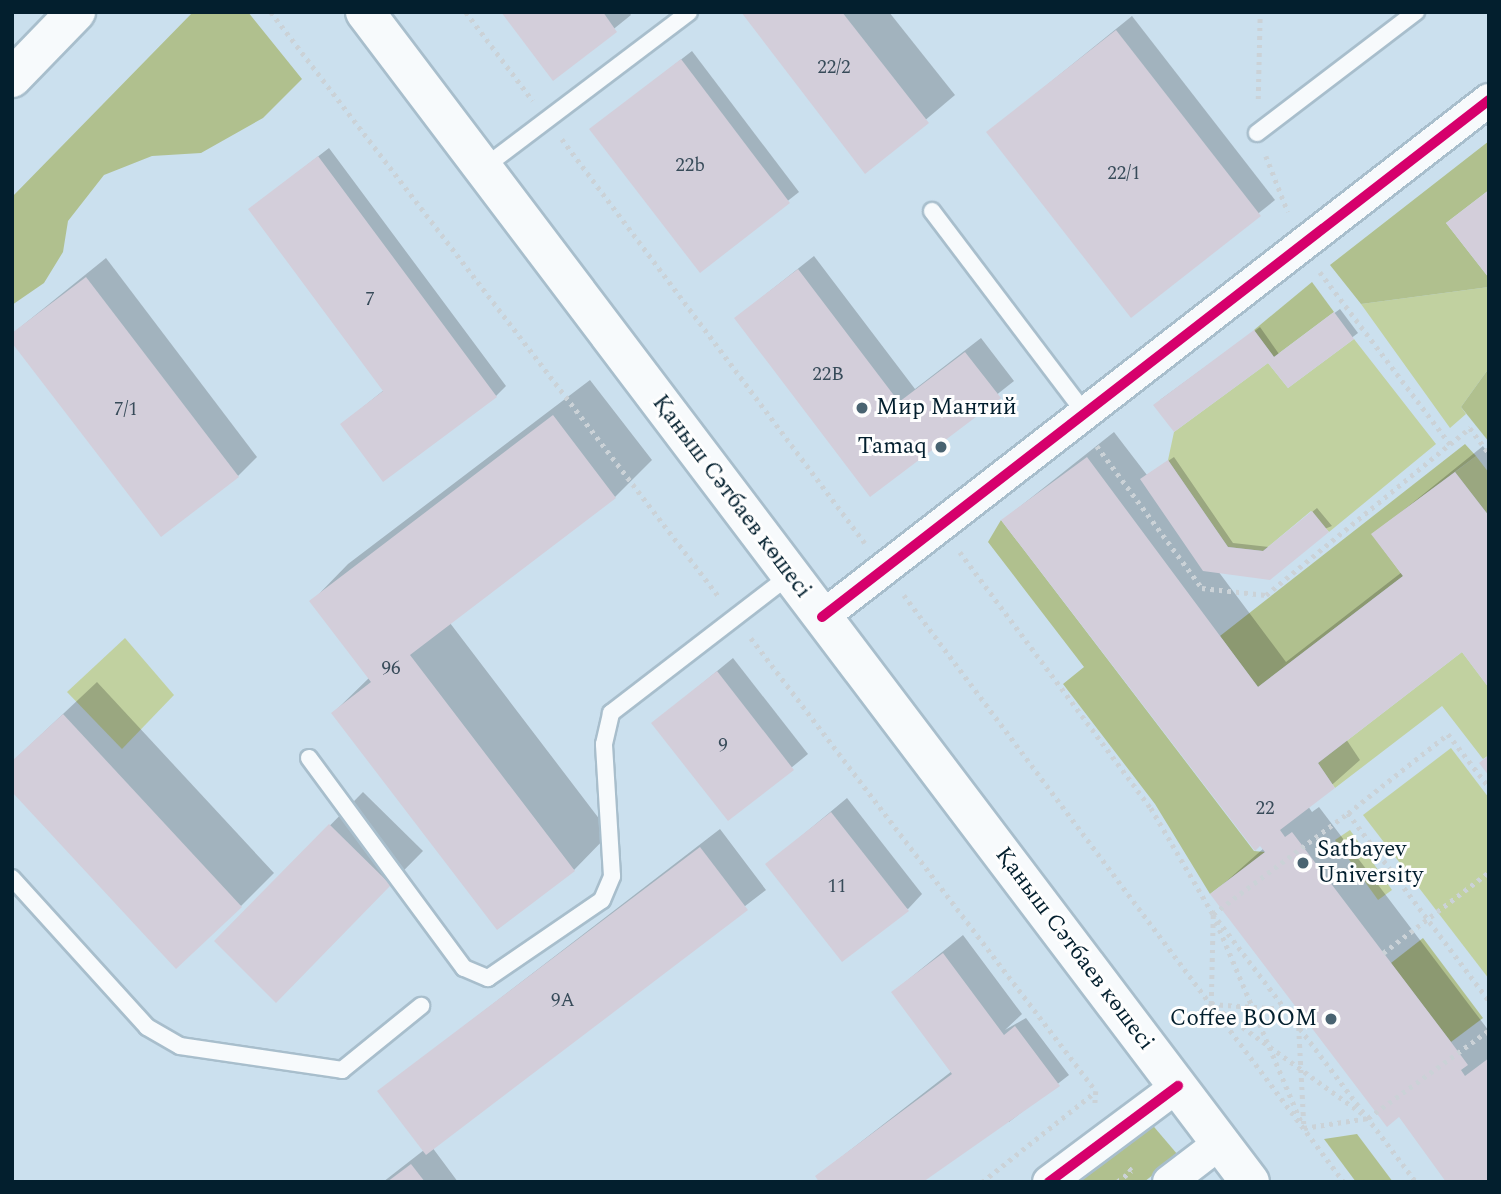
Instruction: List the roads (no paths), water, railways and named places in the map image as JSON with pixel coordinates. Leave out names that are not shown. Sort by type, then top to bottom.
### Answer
[{"type":"main road","points":[[12,78],[76,12]]},
{"type":"main road","name":"Қаныш Сәтбаев көшесі","points":[[365,12],[1250,1182]]},
{"type":"street","points":[[822,617],[884,569],[1086,424],[1489,100]]},
{"type":"street","points":[[1049,1182],[1178,1086]]},
{"type":"street","points":[[1169,1182],[1220,1143]]},
{"type":"lane","points":[[483,168],[689,12]]},
{"type":"lane","points":[[1257,133],[1416,12]]},
{"type":"lane","points":[[932,211],[1086,424]]},
{"type":"lane","points":[[309,758],[464,968],[488,978],[602,900],[612,876],[604,744],[611,713],[790,575]]},
{"type":"lane","points":[[12,878],[147,1027],[180,1046],[342,1070],[421,1006]]},
{"type":"place","name":"Мир Мантий","points":[[862,408]]},
{"type":"place","name":"Tamaq","points":[[941,447]]},
{"type":"place","name":"Satbayev University","points":[[1303,863]]},
{"type":"place","name":"Coffee BOOM","points":[[1331,1019]]}]
